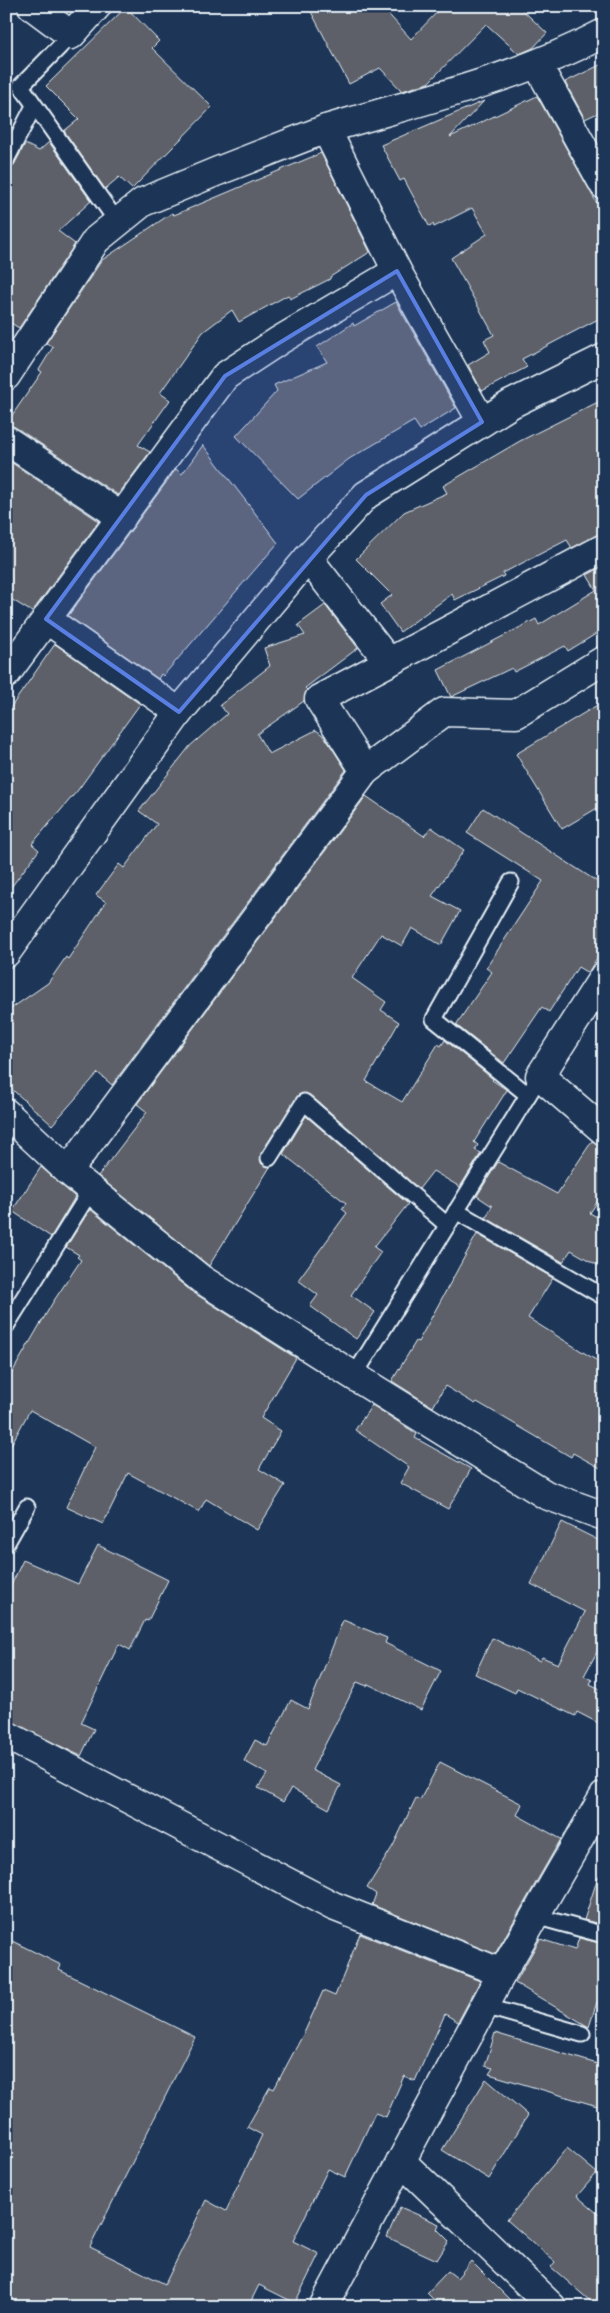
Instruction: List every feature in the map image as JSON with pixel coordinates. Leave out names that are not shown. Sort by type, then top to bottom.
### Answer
[{"type":"street","points":[[32,6],[71,34],[97,6]]},
{"type":"street","points":[[6,376],[96,240],[143,202],[326,129],[565,54],[604,33]]},
{"type":"street","points":[[537,64],[604,185]]},
{"type":"street","points":[[326,129],[397,271],[482,422]]},
{"type":"street","points":[[6,674],[225,376],[280,340],[397,271]]},
{"type":"street","points":[[6,953],[179,712],[308,558],[366,495],[511,404],[604,358]]},
{"type":"street","points":[[6,440],[122,517]]},
{"type":"street","points":[[365,770],[319,699],[604,548]]},
{"type":"street","points":[[308,558],[390,662]]},
{"type":"street","points":[[46,619],[179,712]]},
{"type":"street","points":[[68,1172],[365,770],[444,712],[516,714],[604,660]]},
{"type":"street","points":[[604,976],[534,1085],[604,1130]]},
{"type":"street","points":[[6,1114],[68,1172],[202,1279],[546,1495],[604,1516]]},
{"type":"street","points":[[6,1735],[333,1906],[502,1973]]},
{"type":"street","points":[[323,2307],[502,1973],[604,1796]]},
{"type":"street","points":[[401,2161],[552,2307]]},
{"type":"lane","points":[[71,34],[22,86],[34,106],[118,223]]},
{"type":"lane","points":[[6,160],[34,106]]},
{"type":"lane","points":[[354,1376],[534,1085],[434,1019],[511,882]]},
{"type":"lane","points":[[269,1158],[304,1102],[447,1225]]},
{"type":"lane","points":[[6,1326],[91,1190]]},
{"type":"lane","points":[[456,1211],[604,1297]]},
{"type":"lane","points":[[6,1544],[27,1507]]},
{"type":"lane","points":[[534,1916],[604,1935]]},
{"type":"lane","points":[[484,2006],[582,2034]]},
{"type":"highlighted area","points":[[397,271],[482,422],[366,495],[179,712],[46,619],[225,376]]},
{"type":"building","points":[[308,6],[381,6],[411,39],[443,6],[518,6],[547,33],[533,48],[519,54],[486,24],[428,83],[402,91],[380,68],[349,84]]},
{"type":"building","points":[[126,7],[159,41],[152,48],[212,107],[132,189],[119,177],[105,189],[64,131],[79,119],[46,86]]},
{"type":"building","points":[[604,63],[604,110],[585,119],[565,82]]},
{"type":"building","points":[[537,96],[604,216],[604,316],[522,359],[527,367],[482,391],[468,365],[490,352],[484,340],[494,335],[451,258],[487,234],[472,208],[434,227],[433,224],[429,226],[404,179],[400,181],[381,145],[484,101],[450,137]]},
{"type":"building","points":[[49,142],[91,201],[58,231],[75,244],[19,328],[6,320],[6,169],[14,165],[25,144],[39,151]]},
{"type":"building","points":[[321,153],[370,252],[330,277],[330,279],[290,299],[288,295],[239,322],[232,310],[203,332],[160,393],[170,400],[138,445],[150,452],[118,495],[15,427],[6,424],[42,372],[39,370],[53,347],[46,343],[102,260],[172,213],[174,215]]},
{"type":"building","points":[[396,302],[456,408],[420,430],[414,421],[349,459],[298,499],[236,436],[277,391],[274,385],[327,362],[317,347],[353,323],[354,326]]},
{"type":"building","points":[[604,399],[604,533],[572,548],[567,540],[503,573],[504,576],[455,600],[452,594],[400,632],[380,604],[392,595],[356,559],[404,512],[447,493],[443,486],[520,441]]},
{"type":"building","points":[[203,445],[278,543],[163,676],[161,674],[158,679],[68,616],[176,469],[182,474]]},
{"type":"building","points":[[6,459],[99,521],[32,612],[6,596]]},
{"type":"building","points":[[604,566],[604,629],[568,651],[565,646],[514,672],[512,668],[451,697],[438,670],[536,619],[539,625],[596,590],[587,575]]},
{"type":"building","points":[[325,605],[358,648],[305,688],[307,690],[304,701],[257,734],[269,754],[316,730],[325,737],[346,770],[112,1085],[98,1073],[52,1125],[6,1084],[6,1012],[48,983],[66,957],[68,959],[106,902],[96,895],[119,864],[124,868],[157,824],[139,811],[190,746],[227,714],[220,705],[270,666],[264,648],[305,635],[298,625]]},
{"type":"building","points":[[55,644],[140,704],[78,790],[32,844],[39,850],[6,894],[6,714]]},
{"type":"building","points":[[604,701],[604,804],[562,829],[516,754]]},
{"type":"building","points":[[366,796],[424,836],[431,827],[464,850],[432,896],[460,911],[441,945],[412,928],[402,946],[381,934],[352,978],[386,1002],[381,1010],[399,1022],[366,1081],[402,1102],[438,1044],[441,1046],[445,1040],[492,1080],[507,1090],[474,1142],[478,1145],[475,1150],[481,1153],[460,1187],[433,1171],[419,1189],[310,1095],[300,1094],[261,1153],[261,1163],[270,1167],[209,1266],[98,1176],[147,1112],[137,1104]]},
{"type":"building","points":[[483,808],[604,886],[604,946],[588,973],[578,967],[549,1012],[542,1007],[504,1063],[456,1025],[492,972],[486,968],[543,881],[467,833]]},
{"type":"building","points":[[306,1116],[408,1204],[374,1247],[381,1252],[351,1295],[375,1312],[356,1339],[310,1306],[318,1295],[298,1280],[347,1213],[342,1209],[346,1203],[283,1154]]},
{"type":"building","points":[[592,1141],[604,1146],[604,1192],[590,1213],[604,1221],[604,1269],[571,1250],[563,1262],[486,1218],[492,1206],[477,1196],[498,1162],[557,1194]]},
{"type":"building","points":[[41,1167],[75,1197],[51,1237],[12,1211]]},
{"type":"building","points":[[90,1209],[191,1291],[296,1358],[261,1418],[281,1431],[259,1469],[285,1485],[257,1530],[206,1499],[199,1512],[128,1473],[103,1524],[66,1507],[95,1447],[30,1410],[6,1454],[6,1383],[53,1302],[81,1260],[77,1257],[79,1255],[66,1247]]},
{"type":"building","points":[[477,1234],[553,1278],[528,1318],[604,1365],[604,1470],[573,1453],[571,1457],[477,1402],[475,1404],[445,1386],[433,1407],[392,1381],[416,1341],[418,1342]]},
{"type":"building","points":[[372,1405],[417,1434],[415,1438],[471,1469],[448,1509],[400,1483],[409,1467],[355,1430]]},
{"type":"building","points":[[562,1522],[604,1543],[604,1639],[584,1676],[592,1680],[590,1684],[604,1691],[604,1726],[577,1712],[575,1716],[517,1688],[515,1693],[475,1674],[492,1638],[540,1661],[542,1657],[558,1664],[585,1612],[531,1584]]},
{"type":"building","points":[[98,1545],[168,1580],[148,1621],[145,1620],[130,1650],[119,1644],[81,1723],[94,1729],[81,1756],[6,1720],[6,1596],[23,1560],[78,1584]]},
{"type":"building","points":[[343,1620],[387,1638],[385,1643],[441,1671],[421,1710],[368,1684],[367,1686],[357,1682],[312,1770],[341,1785],[329,1809],[291,1788],[283,1802],[258,1788],[267,1774],[244,1761],[255,1740],[267,1746],[291,1700],[308,1709]]},
{"type":"building","points":[[440,1762],[522,1804],[517,1815],[561,1839],[495,1954],[372,1905],[376,1894],[367,1888],[393,1846],[416,1798],[420,1800]]},
{"type":"building","points":[[598,1877],[604,1878],[604,1925],[584,1920]]},
{"type":"building","points":[[360,1934],[480,1981],[458,2022],[445,2014],[415,2081],[404,2076],[386,2117],[375,2113],[345,2177],[328,2169],[293,2241],[319,2254],[295,2303],[259,2285],[248,2307],[6,2307],[6,1938],[61,1965],[59,1970],[195,2037],[90,2247],[165,2284],[206,2200],[226,2211],[262,2135],[247,2127],[270,2087],[274,2089],[305,2031],[323,1991],[335,1996]]},
{"type":"building","points":[[579,1938],[604,1944],[604,2004],[597,2002],[589,2027],[515,1983],[540,1939],[575,1950]]},
{"type":"building","points":[[495,2033],[604,2066],[604,2108],[489,2074],[493,2068],[485,2066]]},
{"type":"building","points":[[486,2079],[528,2115],[489,2179],[442,2150]]},
{"type":"building","points":[[567,2148],[597,2173],[577,2196],[604,2219],[604,2307],[597,2307],[551,2267],[555,2262],[507,2220]]},
{"type":"building","points":[[400,2207],[439,2224],[437,2229],[449,2241],[437,2260],[387,2237]]},
{"type":"building","points":[[471,2261],[517,2307],[432,2307],[436,2302],[427,2293],[448,2271],[457,2278]]}]
